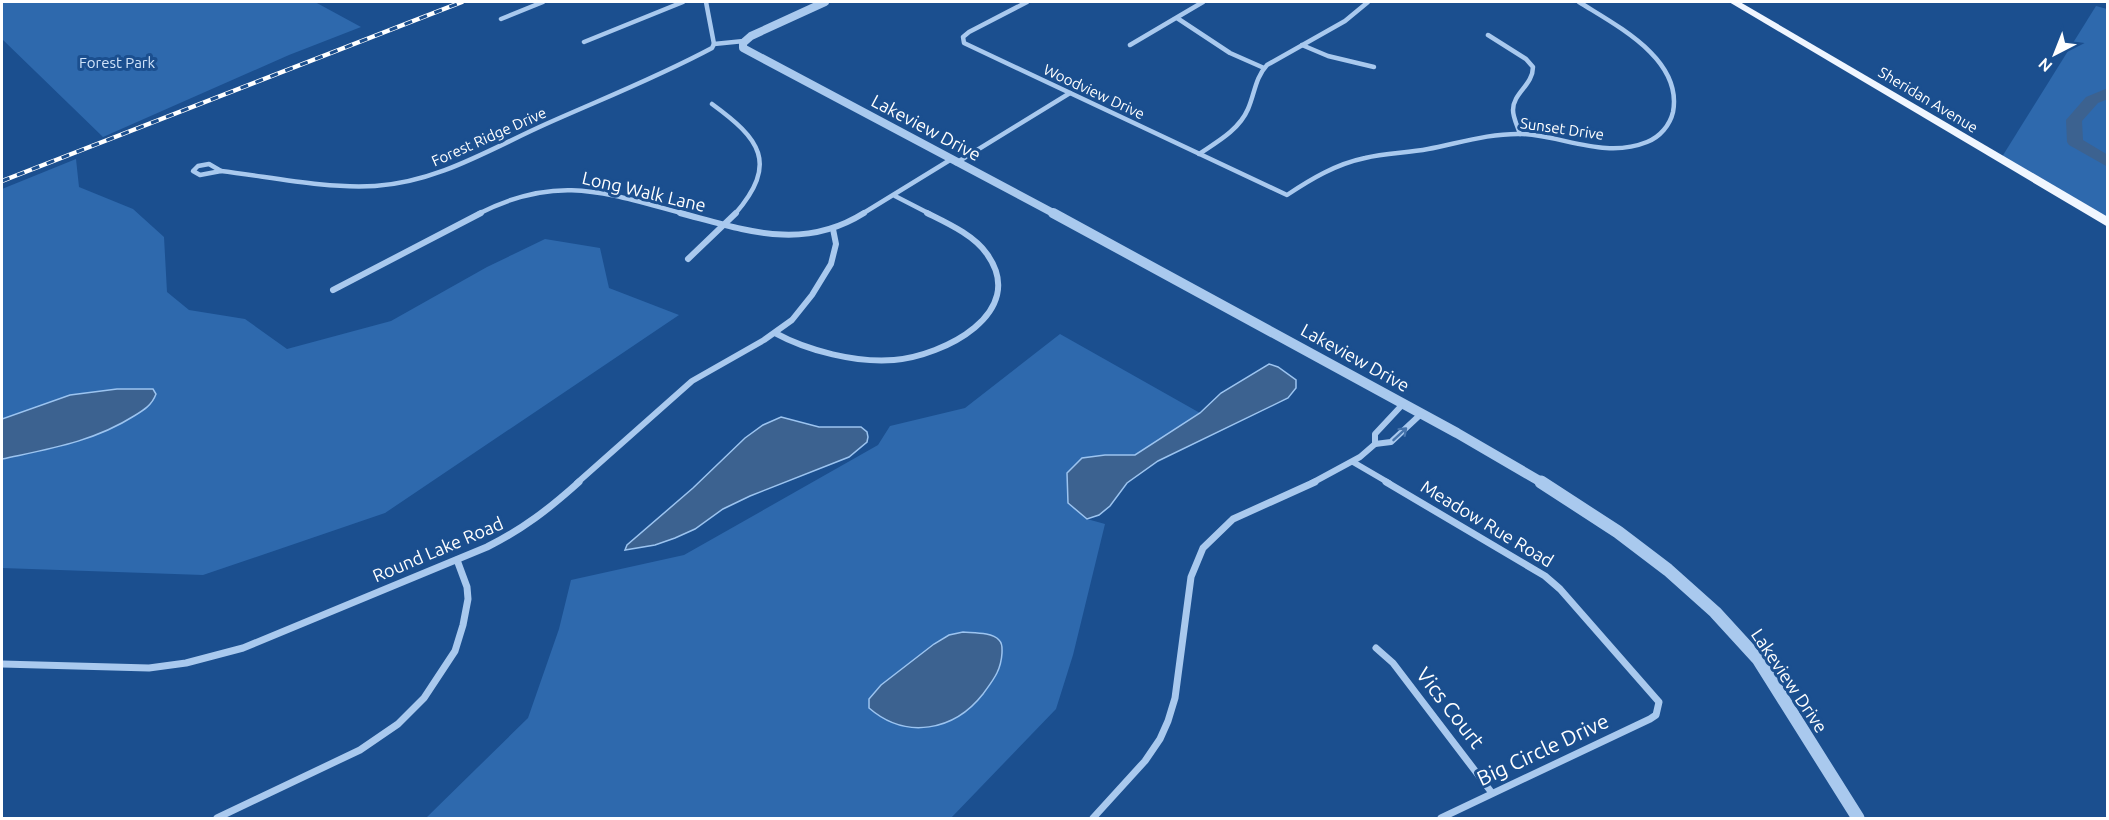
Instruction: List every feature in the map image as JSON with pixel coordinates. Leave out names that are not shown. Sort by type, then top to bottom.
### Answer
[{"type":"main road","name":"Sheridan Avenue","points":[[1734,2],[2108,223]]},
{"type":"street","points":[[501,19],[543,2]]},
{"type":"street","points":[[584,42],[683,2]]},
{"type":"street","points":[[706,2],[714,44],[744,41],[825,2]]},
{"type":"street","name":"Woodview Drive","points":[[1027,2],[969,32],[963,40],[969,46],[1287,195]]},
{"type":"street","points":[[1130,45],[1203,2]]},
{"type":"street","points":[[1199,154],[1237,126],[1247,111],[1255,81],[1264,68],[1345,21],[1368,2]]},
{"type":"street","name":"Sunset Drive","points":[[1287,195],[1329,171],[1362,158],[1425,150],[1485,136],[1520,134],[1551,137],[1594,147],[1626,147],[1654,139],[1671,119],[1676,106],[1673,85],[1653,54],[1579,2]]},
{"type":"street","points":[[1177,18],[1230,53],[1264,68]]},
{"type":"street","points":[[1488,35],[1526,59],[1533,67],[1532,78],[1516,98],[1514,106],[1513,112],[1520,134]]},
{"type":"street","name":"Lakeview Drive","points":[[744,41],[742,45],[747,52],[1261,325],[1421,414],[1607,523],[1656,558],[1694,591],[1724,619],[1758,659],[1858,819]]},
{"type":"street","name":"Forest Ridge Drive","points":[[221,171],[209,164],[198,166],[193,171],[200,175],[221,171],[346,186],[376,186],[412,181],[467,163],[544,125],[672,69],[712,48],[714,44]]},
{"type":"street","points":[[1302,45],[1328,56],[1374,67]]},
{"type":"street","name":"Long Walk Lane","points":[[333,290],[489,209],[516,198],[551,190],[597,191],[725,225],[781,236],[833,229],[856,219],[1070,93]]},
{"type":"street","points":[[688,258],[725,225],[756,184],[760,158],[757,144],[749,132],[734,118],[712,104]]},
{"type":"street","points":[[775,333],[787,340],[837,354],[895,360],[946,346],[966,335],[982,321],[993,306],[998,290],[998,274],[988,255],[973,240],[895,196]]},
{"type":"street","name":"Round Lake Road","points":[[2,664],[149,668],[195,661],[243,648],[505,539],[533,522],[692,381],[775,333],[799,312],[832,264],[837,243],[833,229]]},
{"type":"street","points":[[1375,444],[1375,434],[1403,404]]},
{"type":"street","points":[[1093,819],[1145,762],[1160,739],[1168,721],[1175,698],[1191,577],[1203,548],[1233,519],[1312,484],[1353,462],[1375,444],[1391,442],[1421,414]]},
{"type":"street","name":"Meadow Rue Road","points":[[1353,462],[1528,563],[1545,576],[1654,694],[1659,702],[1658,710]]},
{"type":"street","points":[[217,819],[360,750],[398,724],[424,698],[455,651],[464,624],[468,599],[467,587],[457,560]]},
{"type":"street","name":"Vics Court","points":[[1376,648],[1393,663],[1492,793]]},
{"type":"street","name":"Big Circle Drive","points":[[1441,819],[1650,719],[1658,710]]},
{"type":"green space","name":"Forest Park","points":[[2,2],[315,2],[361,27],[289,55],[103,137],[2,39]]},
{"type":"green space","points":[[2096,6],[2107,9],[2107,223],[2000,160]]},
{"type":"green space","points":[[76,159],[79,187],[133,209],[164,237],[167,292],[189,310],[245,319],[287,349],[391,321],[487,267],[545,239],[600,248],[609,288],[679,315],[385,513],[203,575],[2,568],[2,189]]},
{"type":"green space","points":[[1060,334],[1200,413],[1135,455],[1105,455],[1087,519],[1105,524],[1073,655],[1056,709],[951,818],[426,818],[528,718],[559,629],[571,580],[684,555],[878,445],[890,426],[965,408]]},
{"type":"shaded area","points":[[1269,364],[1278,367],[1296,380],[1296,388],[1288,398],[1158,461],[1127,483],[1110,506],[1099,515],[1087,519],[1068,503],[1067,473],[1082,458],[1135,455],[1200,413],[1221,393]]},
{"type":"shaded area","points":[[117,389],[153,389],[156,394],[144,409],[103,432],[70,443],[2,459],[2,419],[70,395]]},
{"type":"shaded area","points":[[781,417],[819,427],[861,427],[867,432],[867,442],[849,457],[750,496],[723,509],[695,529],[675,538],[655,545],[625,550],[627,545],[693,488],[745,438],[763,425]]},
{"type":"shaded area","points":[[963,632],[982,633],[996,637],[1002,646],[1000,665],[996,675],[971,707],[944,723],[929,727],[898,725],[869,708],[869,699],[881,685],[934,644],[949,635]]},
{"type":"waterway","points":[[2108,93],[2092,100],[2074,120],[2075,142],[2108,162]]},
{"type":"railway","points":[[2,181],[462,2]]}]
